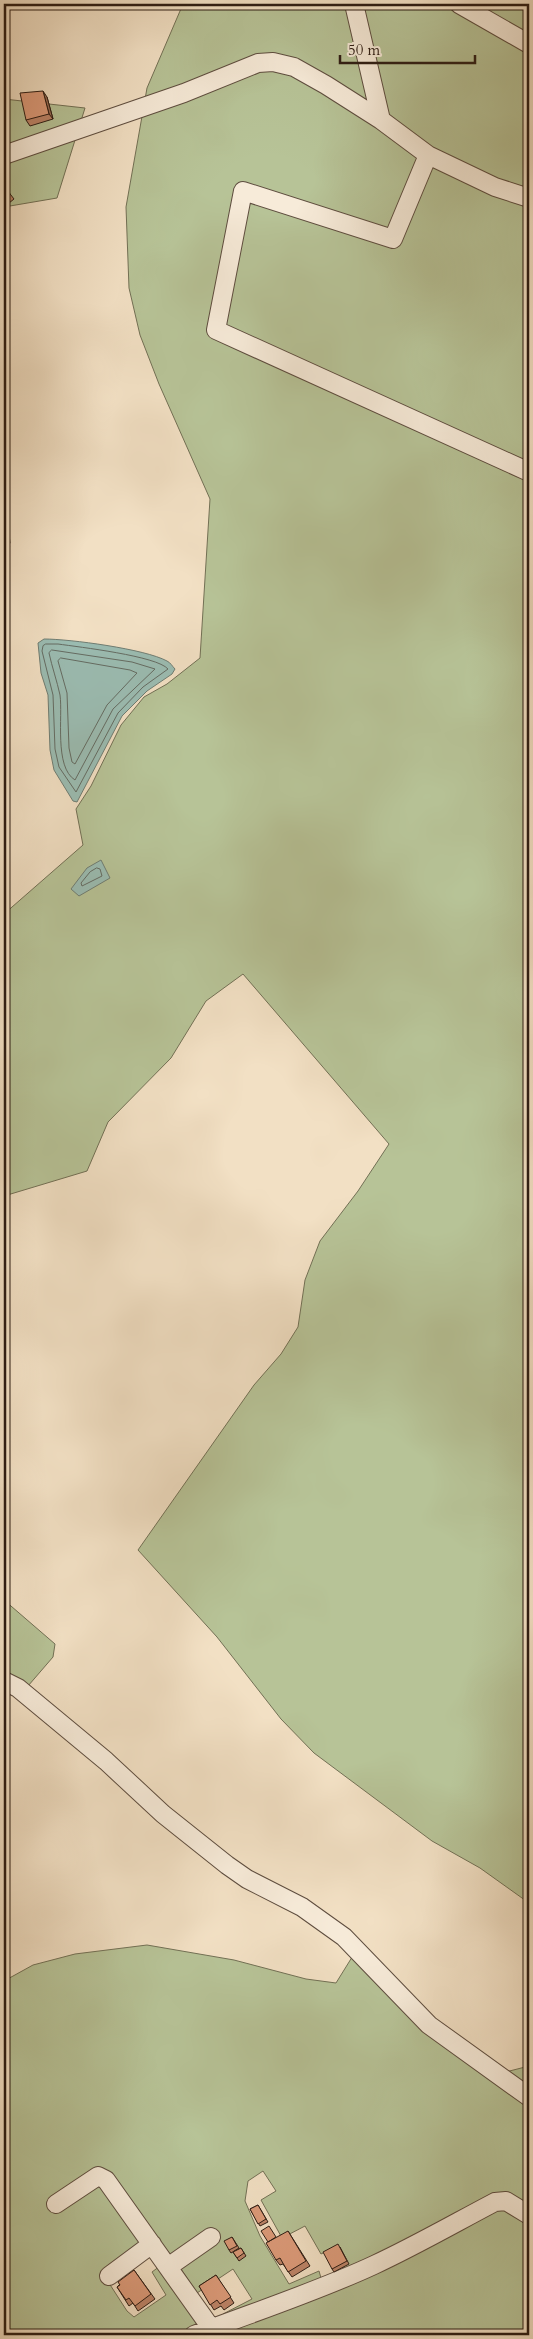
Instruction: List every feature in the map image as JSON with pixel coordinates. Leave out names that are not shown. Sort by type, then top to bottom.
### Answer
[{"type":"street","points":[[354,4],[381,120]]},
{"type":"street","points":[[459,4],[529,44]]},
{"type":"street","points":[[4,156],[184,93],[258,63],[273,62],[294,67],[381,120],[428,155],[496,187],[529,198]]},
{"type":"street","points":[[428,155],[392,239],[243,191],[216,330],[529,472]]},
{"type":"street","points":[[4,1681],[18,1688],[106,1761],[163,1814],[227,1865],[247,1879],[302,1907],[344,1937],[429,2025],[529,2097]]},
{"type":"street","points":[[56,2204],[98,2176],[106,2180],[214,2332]]},
{"type":"street","points":[[194,2335],[214,2332],[374,2265],[495,2202],[506,2202],[529,2215]]},
{"type":"street","points":[[168,2266],[210,2237]]},
{"type":"street","points":[[109,2276],[152,2244]]},
{"type":"path","points":[[4,480],[8,545],[4,559]]},
{"type":"green space","points":[[183,4],[529,4],[529,1903],[480,1868],[432,1841],[314,1753],[281,1719],[217,1637],[138,1550],[254,1385],[281,1354],[298,1327],[305,1280],[320,1241],[358,1191],[389,1144],[243,974],[206,1001],[171,1058],[108,1122],[87,1171],[4,1196],[4,914],[83,845],[76,809],[91,786],[121,725],[144,697],[167,684],[200,658],[210,499],[159,384],[140,335],[129,288],[126,207],[147,88]]},
{"type":"green space","points":[[4,99],[85,108],[57,198],[4,207]]},
{"type":"green space","points":[[4,1600],[55,1644],[53,1657],[28,1686],[4,1674]]},
{"type":"green space","points":[[147,1945],[234,1960],[306,1979],[336,1983],[354,1954],[490,2076],[529,2066],[529,2335],[223,2335],[227,2329],[345,2270],[332,2249],[321,2254],[305,2226],[282,2238],[261,2200],[276,2191],[263,2171],[248,2181],[245,2201],[260,2236],[289,2284],[319,2271],[321,2278],[224,2317],[223,2314],[252,2299],[233,2269],[197,2293],[173,2257],[144,2246],[107,2280],[127,2311],[134,2317],[166,2295],[152,2272],[160,2266],[199,2325],[175,2335],[4,2335],[4,1981],[33,1965],[75,1954]]},
{"type":"water","points":[[44,639],[89,643],[142,652],[167,661],[175,669],[172,674],[147,691],[122,716],[77,802],[73,801],[54,770],[50,750],[48,695],[41,673],[38,643]]},
{"type":"water","points":[[101,860],[110,878],[79,896],[71,889],[87,868]]},
{"type":"building","points":[[43,91],[49,114],[26,120],[20,93]]},
{"type":"building","points":[[4,186],[10,194],[4,199]]},
{"type":"building","points":[[258,2205],[266,2219],[258,2224],[250,2209]]},
{"type":"building","points":[[269,2226],[276,2237],[268,2242],[261,2231]]},
{"type":"building","points":[[288,2231],[306,2261],[288,2272],[280,2258],[276,2260],[266,2243]]},
{"type":"building","points":[[232,2237],[237,2246],[229,2250],[224,2241]]},
{"type":"building","points":[[338,2244],[347,2261],[332,2269],[323,2252]]},
{"type":"building","points":[[241,2248],[244,2253],[237,2258],[233,2252]]},
{"type":"building","points":[[134,2270],[151,2294],[135,2306],[129,2298],[126,2300],[117,2287],[120,2285],[118,2282]]},
{"type":"building","points":[[216,2275],[231,2297],[220,2304],[217,2300],[210,2305],[199,2286]]}]
